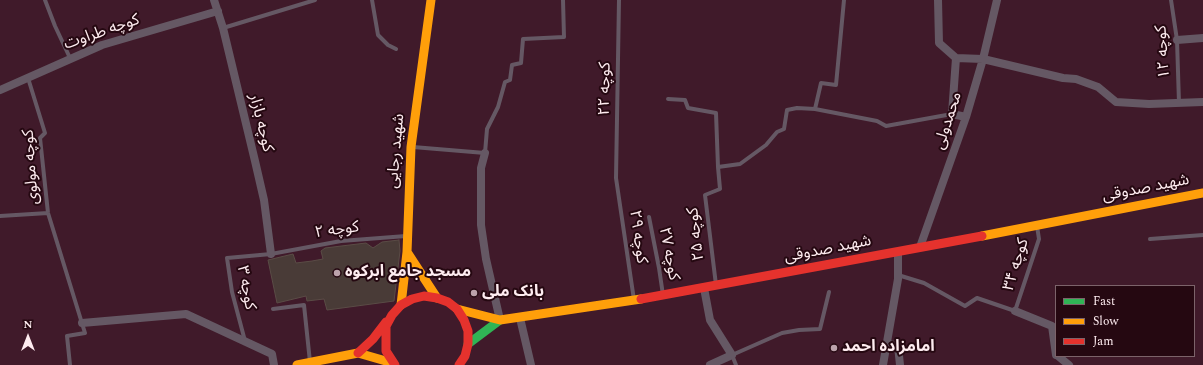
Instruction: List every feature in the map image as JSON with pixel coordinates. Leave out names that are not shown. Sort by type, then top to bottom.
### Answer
[{"type":"main road","name":"شهید رجایی","points":[[401,305],[407,252],[406,236],[410,147],[431,0]]},
{"type":"main road","name":"شهید صدوقی","points":[[437,298],[448,302],[457,309],[500,320],[520,318],[663,296],[1203,193]]},
{"type":"main road","points":[[407,252],[437,298]]},
{"type":"main road","points":[[358,353],[401,305],[412,299],[424,296],[437,298]]},
{"type":"main road","points":[[457,309],[464,320],[468,331],[468,344],[465,356],[459,365]]},
{"type":"main road","points":[[392,315],[386,326],[384,339],[386,351],[395,365]]},
{"type":"main road","points":[[468,344],[500,320]]},
{"type":"main road","points":[[297,365],[358,353],[386,361],[392,365]]},
{"type":"street","name":"کوچه بازار","points":[[214,0],[218,11],[264,200],[271,254]]},
{"type":"street","points":[[938,0],[938,43],[956,58],[983,58],[1063,78],[1076,79],[1098,88],[1116,102],[1148,104],[1203,102]]},
{"type":"street","name":"محمدولی","points":[[920,247],[966,117],[983,58],[997,0]]},
{"type":"street","name":"کوچه طراوت","points":[[0,90],[102,45],[218,11]]},
{"type":"street","points":[[1177,40],[1203,38]]},
{"type":"street","points":[[956,58],[952,114],[966,117]]},
{"type":"street","points":[[485,153],[481,168],[482,225],[486,259],[500,320]]},
{"type":"street","points":[[883,365],[898,275],[898,252]]},
{"type":"street","points":[[704,288],[710,320],[732,355],[710,365]]},
{"type":"street","points":[[1015,311],[1052,326],[1055,343]]},
{"type":"street","points":[[82,322],[186,314],[272,354],[274,365]]},
{"type":"street","points":[[520,318],[531,365]]},
{"type":"street","points":[[887,343],[898,346],[900,365]]},
{"type":"street","points":[[1059,357],[1069,365]]},
{"type":"lane","points":[[46,0],[55,26],[70,58]]},
{"type":"lane","points":[[222,28],[315,0]]},
{"type":"lane","points":[[372,0],[378,35],[388,45],[396,48]]},
{"type":"lane","points":[[410,147],[485,153],[487,129],[498,108],[505,82],[510,80],[512,65],[521,63],[523,39],[564,37],[563,0]]},
{"type":"lane","name":"کوچه ۲۲","points":[[616,178],[619,0]]},
{"type":"lane","points":[[815,109],[820,84],[836,85],[844,0]]},
{"type":"lane","name":"کوچه ۱۲","points":[[1171,0],[1177,40],[1179,103]]},
{"type":"lane","name":"کوچه مولوی","points":[[28,78],[45,133],[40,138],[48,213],[82,322]]},
{"type":"lane","points":[[668,99],[685,100],[688,108],[716,113],[718,167],[740,164],[766,145],[776,132],[784,129],[787,110],[797,108],[815,109],[877,120],[886,126],[952,114]]},
{"type":"lane","name":"کوچه ۲۵","points":[[716,286],[705,195],[720,189],[718,167]]},
{"type":"lane","name":"کوچه ۲۹","points":[[616,178],[634,300]]},
{"type":"lane","points":[[0,216],[48,213]]},
{"type":"lane","name":"کوچه ۲۷","points":[[648,217],[660,268],[663,296]]},
{"type":"lane","name":"کوچه ۳۴","points":[[1015,311],[1039,239],[1037,225]]},
{"type":"lane","points":[[1150,239],[1203,235]]},
{"type":"lane","name":"کوچه ۲","points":[[271,254],[341,241],[406,236]]},
{"type":"lane","name":"کوچه ۳","points":[[245,342],[232,292],[227,258],[271,254]]},
{"type":"lane","points":[[898,275],[924,283],[965,306],[977,298],[1015,311]]},
{"type":"lane","points":[[736,365],[732,355],[782,333],[799,330],[820,329],[829,292]]},
{"type":"lane","points":[[273,308],[304,305],[310,362]]},
{"type":"lane","points":[[70,365],[67,336],[85,333],[82,322]]},
{"type":"building","name":"مسجد جامع ابرکوه","points":[[399,240],[400,251],[394,301],[327,310],[324,299],[307,301],[306,296],[277,303],[268,260],[293,254],[296,263],[312,261],[323,259],[321,251],[325,248],[366,243],[373,248],[382,242]]},
{"type":"traffic: fast","points":[[468,344],[500,320]]},
{"type":"traffic: slow","points":[[401,305],[407,252],[411,147],[431,0]]},
{"type":"traffic: slow","points":[[982,236],[1203,193]]},
{"type":"traffic: slow","points":[[407,252],[437,298]]},
{"type":"traffic: slow","points":[[457,309],[500,320],[641,299]]},
{"type":"traffic: slow","points":[[297,365],[358,353],[386,361],[392,365]]},
{"type":"traffic: jam","points":[[641,299],[982,236]]},
{"type":"traffic: jam","points":[[395,365],[386,351],[386,326],[392,315],[401,305],[412,299],[424,296],[437,298],[448,302],[457,309],[464,320],[468,331],[468,344],[465,356],[459,365]]},
{"type":"traffic: jam","points":[[358,353],[373,339],[386,322]]},
{"type":"place","name":"مسجد جامع ابرکوه","points":[[337,273]]},
{"type":"place","name":"بانک ملی","points":[[474,293]]},
{"type":"place","name":"امامزاده احمد","points":[[834,348]]}]
